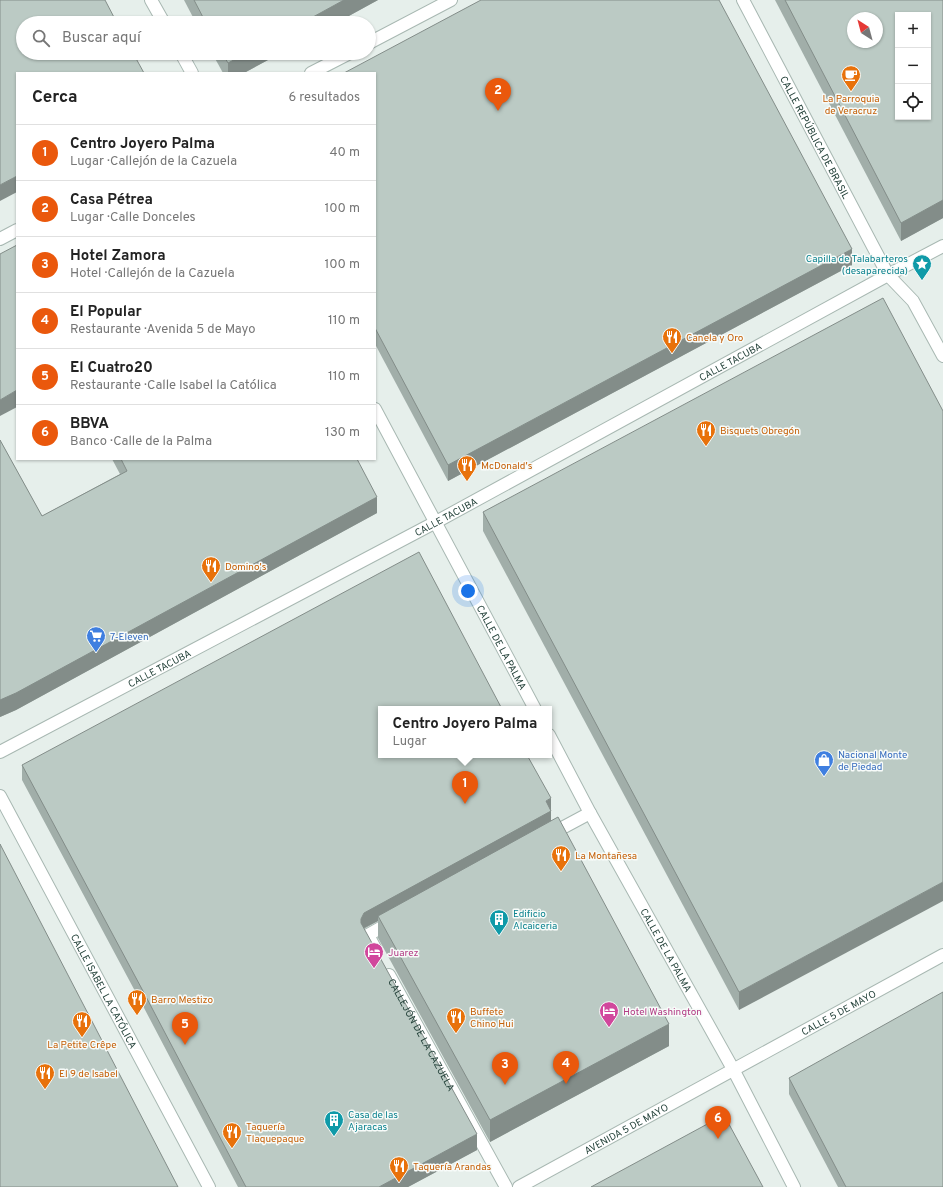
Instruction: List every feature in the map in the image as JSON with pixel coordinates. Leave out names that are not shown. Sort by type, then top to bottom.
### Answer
[{"type":"street","points":[[151,0],[160,16]]},
{"type":"street","points":[[376,39],[451,0]]},
{"type":"street","name":"CALLE REPÚBLICA DE BRASIL","points":[[742,0],[888,275],[913,300],[943,356]]},
{"type":"street","points":[[185,60],[191,72]]},
{"type":"street","points":[[313,72],[336,60]]},
{"type":"street","points":[[0,240],[16,231]]},
{"type":"street","name":"CALLE TACUBA","points":[[0,752],[436,522],[943,246]]},
{"type":"street","name":"CALLE DE LA PALMA","points":[[376,411],[533,706]]},
{"type":"street","name":"CALLE DE LA PALMA","points":[[552,741],[733,1069],[794,1187]]},
{"type":"street","name":"CALLE ISABEL LA CATÓLICA","points":[[0,796],[208,1187]]},
{"type":"street","points":[[542,839],[590,812]]},
{"type":"street","name":"CALLEJÓN DE LA CAZUELA","points":[[402,916],[368,935],[506,1187]]},
{"type":"street","name":"CALLE 5 DE MAYO","points":[[733,1069],[943,955]]},
{"type":"street","name":"AVENIDA 5 DE MAYO","points":[[519,1187],[733,1069]]},
{"type":"building","points":[[0,0],[105,0],[113,16],[16,16],[16,60],[137,60],[143,72],[16,72],[16,177],[0,185]]},
{"type":"building","points":[[194,0],[344,0],[315,16],[202,16]]},
{"type":"building","points":[[481,0],[719,0],[852,249],[448,465],[376,330],[376,72],[346,72],[368,60],[376,60],[376,56]]},
{"type":"building","points":[[785,0],[943,0],[943,200],[901,223]]},
{"type":"building","points":[[226,60],[234,60],[228,63]]},
{"type":"building","points":[[16,246],[16,391],[0,400],[0,254]]},
{"type":"building","points":[[883,298],[943,411],[943,882],[739,992],[483,512]]},
{"type":"building","points":[[0,440],[42,516],[127,471],[122,460],[358,460],[377,497],[16,693],[0,700]]},
{"type":"building","points":[[419,552],[500,706],[378,706],[378,758],[529,758],[551,798],[546,801],[551,811],[364,913],[361,919],[361,923],[477,1134],[379,1187],[246,1187],[22,765]]},
{"type":"building","points":[[558,817],[669,1024],[490,1120],[378,916]]},
{"type":"building","points":[[0,844],[178,1187],[0,1187]]},
{"type":"building","points":[[943,992],[943,1187],[846,1187],[789,1078]]},
{"type":"building","points":[[724,1115],[763,1187],[591,1187]]},
{"type":"place","name":"La Parroquia de Veracruz","points":[[851,92]]},
{"type":"place","name":"Casa Pétrea","points":[[498,111]]},
{"type":"place","name":"Capilla de Talabarteros (desaparecida)","points":[[922,281]]},
{"type":"place","name":"Canela y Oro","points":[[672,354]]},
{"type":"place","name":"Bisquets Obregón","points":[[706,447]]},
{"type":"place","name":"McDonald's","points":[[467,482]]},
{"type":"place","name":"Domino's","points":[[211,583]]},
{"type":"place","name":"7-Eleven","points":[[96,653]]},
{"type":"place","name":"Nacional Monte de Piedad","points":[[824,777]]},
{"type":"place","name":"Centro Joyero Palma","points":[[465,804]]},
{"type":"place","name":"La Montañesa","points":[[561,872]]},
{"type":"place","name":"Edificio Alcaiceria","points":[[499,936]]},
{"type":"place","name":"Juarez","points":[[374,969]]},
{"type":"place","name":"Barro Mestizo","points":[[137,1016]]},
{"type":"place","name":"Hotel Washington","points":[[609,1028]]},
{"type":"place","name":"Buffete Chino Hui","points":[[456,1034]]},
{"type":"place","name":"La Petite Crêpe","points":[[82,1038]]},
{"type":"place","name":"El Cuatro20","points":[[185,1045]]},
{"type":"place","name":"El Popular","points":[[566,1084]]},
{"type":"place","name":"Hotel Zamora","points":[[505,1085]]},
{"type":"place","name":"El 9 de Isabel","points":[[45,1090]]},
{"type":"place","name":"Casa de las Ajaracas","points":[[334,1137]]},
{"type":"place","name":"BBVA","points":[[718,1139]]},
{"type":"place","name":"Taquería Tlaquepaque","points":[[232,1149]]},
{"type":"place","name":"Taquería Arandas","points":[[399,1183]]}]
